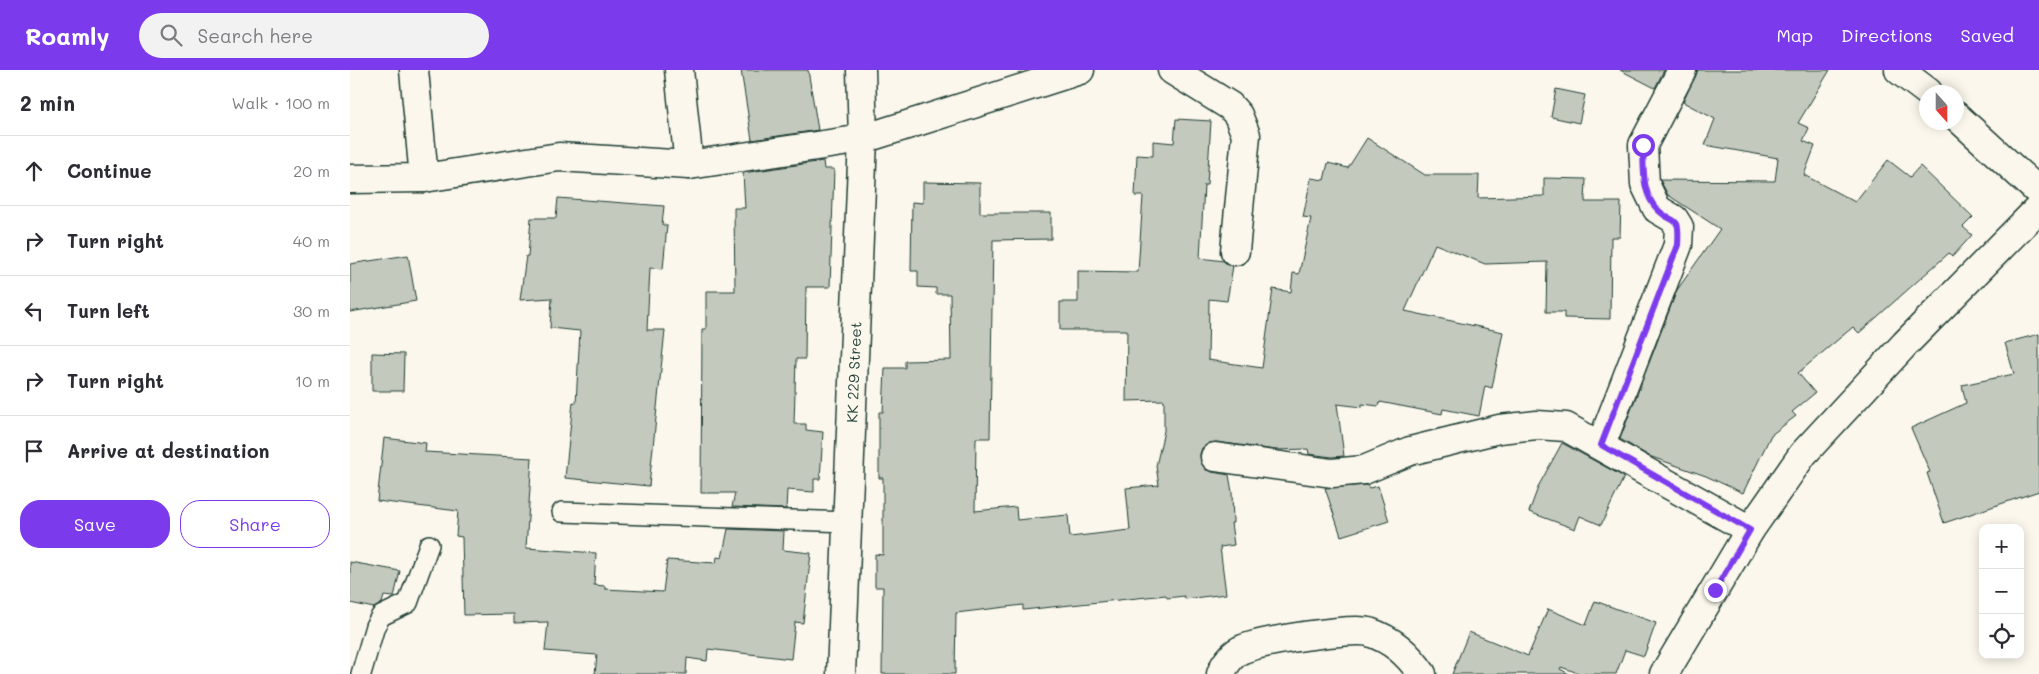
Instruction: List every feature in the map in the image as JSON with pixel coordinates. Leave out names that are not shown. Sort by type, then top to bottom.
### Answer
[{"type":"street","points":[[414,70],[424,178]]},
{"type":"street","points":[[679,70],[689,165]]},
{"type":"street","name":"KK 229 Street","points":[[842,674],[863,139],[861,70]]},
{"type":"street","points":[[350,180],[424,178],[559,157],[689,165],[863,139],[1008,82],[1080,70]]},
{"type":"street","points":[[1172,70],[1230,106],[1238,115],[1246,135],[1235,251]]},
{"type":"street","points":[[1601,445],[1678,245],[1679,227],[1674,219],[1657,209],[1645,184],[1643,145],[1682,70]]},
{"type":"street","points":[[1899,70],[1919,85]]},
{"type":"street","points":[[1964,123],[2039,192]]},
{"type":"street","points":[[1664,674],[1750,530],[1803,454],[1906,344],[2039,208]]},
{"type":"street","points":[[1215,457],[1332,473],[1364,470],[1410,451],[1499,429],[1537,425],[1566,427],[1750,530]]},
{"type":"street","points":[[1221,674],[1230,659],[1242,649],[1306,636],[1366,632],[1389,640],[1411,658],[1422,674]]},
{"type":"lane","points":[[562,512],[848,522]]},
{"type":"lane","points":[[360,674],[380,616],[408,603],[429,545]]},
{"type":"building","points":[[741,70],[808,70],[818,130],[752,140]]},
{"type":"building","points":[[1620,70],[1664,70],[1655,88]]},
{"type":"building","points":[[1698,70],[1830,70],[1798,123],[1809,128],[1803,141],[1815,146],[1804,175],[1855,202],[1888,160],[1910,177],[1920,166],[1973,217],[1963,227],[1972,235],[1953,256],[1949,253],[1859,333],[1853,327],[1798,373],[1815,393],[1792,412],[1796,416],[1771,435],[1743,493],[1706,476],[1649,456],[1620,439],[1677,290],[1720,229],[1668,195],[1660,180],[1775,181],[1778,158],[1705,145],[1715,119],[1683,102]]},
{"type":"building","points":[[1556,89],[1585,95],[1579,123],[1551,117]]},
{"type":"building","points":[[1176,119],[1211,121],[1207,185],[1204,185],[1200,258],[1224,261],[1233,266],[1227,301],[1209,299],[1208,360],[1262,368],[1273,289],[1291,292],[1293,273],[1299,274],[1311,218],[1303,217],[1311,178],[1324,180],[1328,163],[1348,168],[1367,138],[1425,175],[1479,175],[1478,198],[1544,196],[1544,178],[1586,179],[1585,202],[1621,202],[1620,237],[1611,237],[1610,319],[1564,318],[1564,312],[1546,312],[1547,262],[1485,264],[1435,244],[1405,311],[1503,332],[1492,388],[1485,386],[1479,416],[1443,409],[1442,414],[1380,402],[1379,406],[1362,404],[1362,407],[1337,404],[1344,456],[1332,457],[1309,454],[1308,449],[1276,450],[1217,442],[1209,443],[1202,448],[1200,454],[1201,463],[1206,470],[1229,475],[1232,492],[1233,523],[1231,523],[1234,545],[1220,547],[1226,594],[1185,599],[1184,596],[1167,598],[1166,595],[1023,610],[1023,605],[956,613],[955,674],[882,674],[883,587],[875,587],[875,554],[883,555],[883,478],[879,478],[879,412],[883,412],[885,368],[905,368],[905,361],[951,360],[950,294],[936,294],[936,288],[918,287],[918,271],[911,271],[912,202],[923,203],[923,182],[980,183],[980,213],[1051,213],[1051,239],[993,240],[990,438],[976,438],[975,511],[1016,507],[1017,520],[1068,515],[1070,537],[1130,530],[1126,488],[1159,485],[1156,466],[1164,431],[1164,400],[1126,401],[1127,330],[1060,330],[1060,302],[1078,302],[1078,271],[1138,272],[1143,196],[1135,196],[1137,155],[1153,156],[1153,141],[1174,143]]},
{"type":"building","points":[[823,161],[824,169],[834,169],[830,287],[806,287],[805,359],[796,359],[794,424],[806,424],[806,430],[823,432],[820,479],[814,479],[814,492],[787,490],[786,509],[732,507],[735,493],[701,493],[702,329],[706,329],[706,291],[735,291],[734,208],[745,208],[743,173]]},
{"type":"building","points":[[558,198],[664,206],[662,225],[667,225],[663,269],[650,268],[647,330],[665,330],[649,486],[565,478],[573,402],[576,403],[580,331],[550,328],[552,298],[520,300],[526,256],[528,256],[531,218],[556,218]]},
{"type":"building","points":[[408,255],[416,301],[350,312],[350,264]]},
{"type":"building","points":[[2039,334],[2039,491],[1944,523],[1927,473],[1930,472],[1911,428],[1966,403],[1962,385],[2014,374],[2005,343]]},
{"type":"building","points":[[372,353],[404,354],[403,391],[372,391]]},
{"type":"building","points":[[384,438],[426,443],[425,452],[532,458],[526,548],[596,553],[594,585],[605,586],[605,589],[663,592],[667,560],[716,563],[717,557],[722,558],[728,529],[784,531],[783,550],[811,553],[803,623],[795,622],[791,659],[708,649],[707,661],[687,658],[686,674],[595,674],[597,655],[545,651],[548,622],[514,623],[514,614],[464,615],[462,537],[456,536],[458,511],[377,501]]},
{"type":"building","points":[[1562,443],[1624,477],[1601,525],[1580,516],[1575,529],[1529,512],[1539,485]]},
{"type":"building","points":[[1367,485],[1369,488],[1378,486],[1389,521],[1341,536],[1325,488]]},
{"type":"building","points":[[350,562],[400,571],[394,597],[384,596],[382,603],[374,608],[350,603]]},
{"type":"building","points":[[1595,601],[1656,623],[1644,656],[1625,650],[1616,674],[1581,674],[1561,667],[1560,669],[1569,674],[1452,674],[1469,632],[1528,656],[1548,609],[1586,625]]},
{"type":"route","points":[[1643,145],[1645,184],[1657,209],[1674,219],[1679,227],[1678,245],[1601,445],[1750,530],[1715,590]]}]
